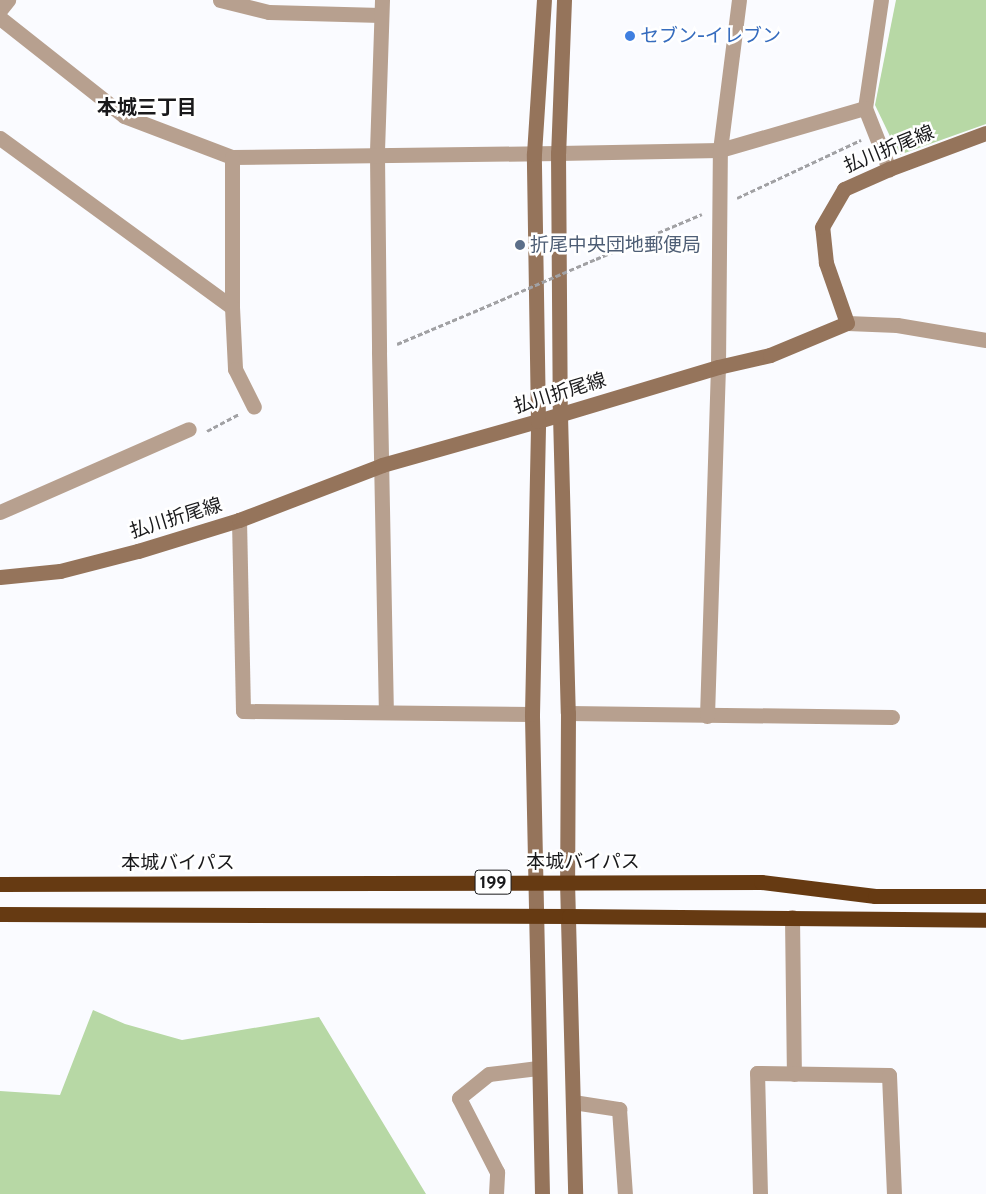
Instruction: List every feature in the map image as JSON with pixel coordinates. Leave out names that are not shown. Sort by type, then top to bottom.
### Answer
[{"type":"highway","name":"本城バイパス","points":[[0,884],[567,881],[761,882],[875,896],[986,896]]},
{"type":"highway","name":"199","points":[[0,914],[792,917],[986,920]]},
{"type":"street","points":[[8,0],[2,20],[124,116],[232,157],[720,150],[865,108]]},
{"type":"street","points":[[220,0],[269,12],[381,8],[377,154],[386,712]]},
{"type":"street","points":[[542,1194],[532,714],[538,422],[534,154],[544,0]]},
{"type":"street","points":[[564,0],[558,153],[560,415],[568,713],[567,881],[575,1194]]},
{"type":"street","points":[[707,716],[718,366],[720,150],[739,0]]},
{"type":"street","points":[[881,0],[865,108],[889,169]]},
{"type":"street","name":"払川折尾線","points":[[0,577],[60,570],[138,551],[239,520],[382,465],[538,422],[718,366],[770,355],[846,323],[826,263],[822,227],[844,189],[889,169],[986,133]]},
{"type":"street","points":[[0,138],[232,307]]},
{"type":"street","points":[[232,157],[232,307],[235,369],[254,407]]},
{"type":"street","points":[[846,323],[897,325],[986,340]]},
{"type":"street","points":[[0,512],[189,430]]},
{"type":"street","points":[[239,520],[243,711],[532,714]]},
{"type":"street","points":[[568,713],[892,717]]},
{"type":"street","points":[[792,917],[794,1074]]},
{"type":"street","points":[[496,1194],[498,1172],[459,1098],[489,1074],[538,1068]]},
{"type":"street","points":[[760,1194],[757,1073],[889,1075],[894,1194]]},
{"type":"street","points":[[573,1102],[619,1109],[625,1194]]},
{"type":"path","points":[[379,352],[596,259]]},
{"type":"path","points":[[189,430],[205,432],[254,407]]},
{"type":"green space","points":[[896,0],[986,0],[986,124],[899,155],[875,105]]},
{"type":"green space","points":[[93,1010],[125,1024],[182,1040],[319,1017],[426,1194],[0,1194],[0,1091],[60,1095]]},
{"type":"place","name":"セブン-イレブン","points":[[630,36]]},
{"type":"place","name":"折尾中央団地郵便局","points":[[520,245]]},
{"type":"district","name":"本城三丁目","points":[[147,107]]}]
